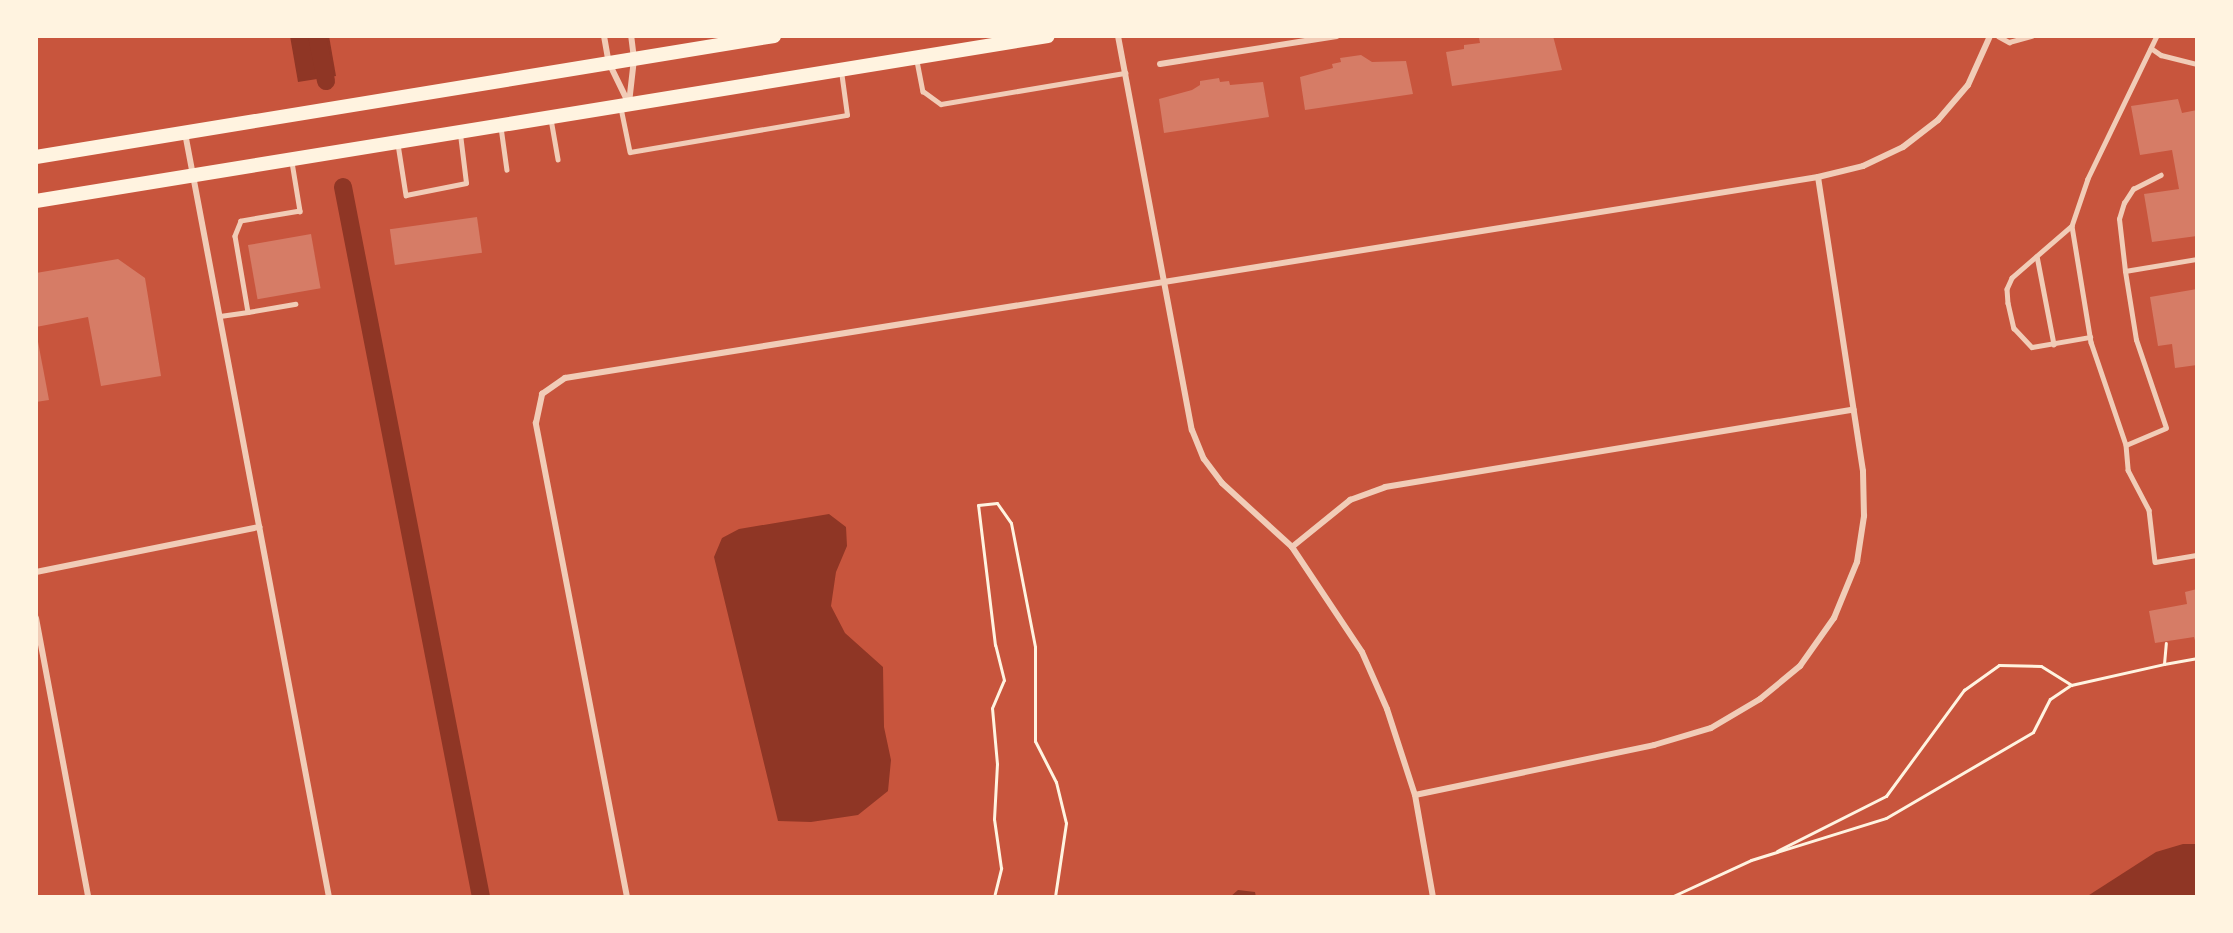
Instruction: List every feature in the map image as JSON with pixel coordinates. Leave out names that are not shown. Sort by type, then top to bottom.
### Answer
[{"type":"main road","points":[[36,157],[774,36]]},
{"type":"main road","points":[[36,201],[1048,36]]},
{"type":"street","points":[[604,36],[609,63],[625,104]]},
{"type":"street","points":[[625,104],[634,59],[631,36]]},
{"type":"street","points":[[1118,36],[1161,283],[1192,430],[1204,459],[1222,483],[1292,547],[1362,652],[1387,709],[1415,795],[1433,897]]},
{"type":"street","points":[[1160,64],[1337,36]]},
{"type":"street","points":[[627,897],[536,423],[542,394],[565,378],[1818,177],[1863,166],[1903,147],[1938,120],[1968,85],[1990,36]]},
{"type":"street","points":[[185,133],[329,897]]},
{"type":"street","points":[[1415,795],[1654,745],[1711,728],[1760,699],[1800,666],[1834,618],[1857,562],[1864,516],[1863,471],[1818,177]]},
{"type":"street","points":[[1292,547],[1350,500],[1385,487],[1854,409]]},
{"type":"street","points":[[36,572],[260,527]]},
{"type":"street","points":[[36,618],[88,897]]},
{"type":"lane","points":[[1998,36],[2008,42],[2031,36]]},
{"type":"lane","points":[[2157,36],[2088,179],[2072,226],[2090,337],[2126,445],[2128,470],[2149,510],[2155,562],[2197,555]]},
{"type":"lane","points":[[2151,48],[2161,55],[2197,64]]},
{"type":"lane","points":[[916,57],[922,91],[941,104],[1125,73]]},
{"type":"lane","points":[[625,104],[630,152],[847,115],[840,69]]},
{"type":"lane","points":[[550,117],[558,159]]},
{"type":"lane","points":[[501,125],[507,170]]},
{"type":"lane","points":[[397,141],[406,195],[466,183],[459,131]]},
{"type":"lane","points":[[248,312],[235,236],[237,225],[241,221],[300,211],[291,159]]},
{"type":"lane","points":[[2126,445],[2166,428],[2136,340],[2119,219],[2124,203],[2133,189],[2161,174]]},
{"type":"lane","points":[[2072,226],[2012,278],[2007,289],[2008,303],[2014,328],[2024,342],[2032,347],[2090,337]]},
{"type":"lane","points":[[2037,256],[2054,344]]},
{"type":"lane","points":[[2125,271],[2197,259]]},
{"type":"lane","points":[[220,316],[295,304]]},
{"type":"path","points":[[994,897],[1001,868],[994,819],[997,764],[992,708],[1004,680],[995,645],[986,542],[978,505],[997,503],[1011,523],[1035,647],[1035,741],[1056,782],[1066,823],[1055,897]]},
{"type":"path","points":[[2164,664],[2166,643]]},
{"type":"path","points":[[1770,854],[1886,818],[1987,762],[2033,732],[2050,699],[2071,685],[2197,658]]},
{"type":"path","points":[[1671,897],[1770,854],[1886,796],[1964,690],[1999,665],[2041,666],[2071,685]]},
{"type":"shaded area","points":[[290,36],[329,36],[336,76],[298,82]]},
{"type":"shaded area","points":[[829,514],[846,527],[847,546],[836,572],[831,606],[845,633],[883,667],[884,727],[891,760],[888,791],[858,815],[811,822],[778,821],[714,557],[722,538],[739,529]]},
{"type":"shaded area","points":[[2183,844],[2197,844],[2197,897],[2086,897],[2156,852]]},
{"type":"shaded area","points":[[1238,890],[1255,892],[1256,897],[1230,897]]},
{"type":"building","points":[[1553,36],[1562,70],[1452,86],[1446,52],[1464,49],[1464,45],[1480,43],[1479,38]]},
{"type":"building","points":[[1361,55],[1372,62],[1406,61],[1413,94],[1305,110],[1300,77],[1333,68],[1332,64],[1341,62],[1340,58]]},
{"type":"building","points":[[1219,78],[1220,82],[1229,81],[1230,85],[1263,82],[1269,117],[1164,133],[1159,99],[1192,90],[1200,85],[1200,81]]},
{"type":"building","points":[[2178,99],[2182,113],[2197,110],[2197,236],[2152,242],[2144,194],[2179,189],[2172,150],[2140,155],[2131,106]]},
{"type":"building","points":[[477,217],[482,253],[395,265],[390,229]]},
{"type":"building","points":[[311,234],[321,288],[258,299],[248,245]]},
{"type":"building","points":[[118,259],[145,278],[161,376],[101,386],[88,317],[36,327],[36,273]]},
{"type":"building","points":[[2197,289],[2197,365],[2175,368],[2172,344],[2158,346],[2150,297]]},
{"type":"building","points":[[36,331],[49,400],[36,402]]},
{"type":"building","points":[[2197,589],[2197,648],[2194,637],[2155,643],[2149,611],[2187,604],[2185,592]]},
{"type":"waterway","points":[[317,36],[326,81]]},
{"type":"waterway","points":[[343,187],[481,897]]}]
